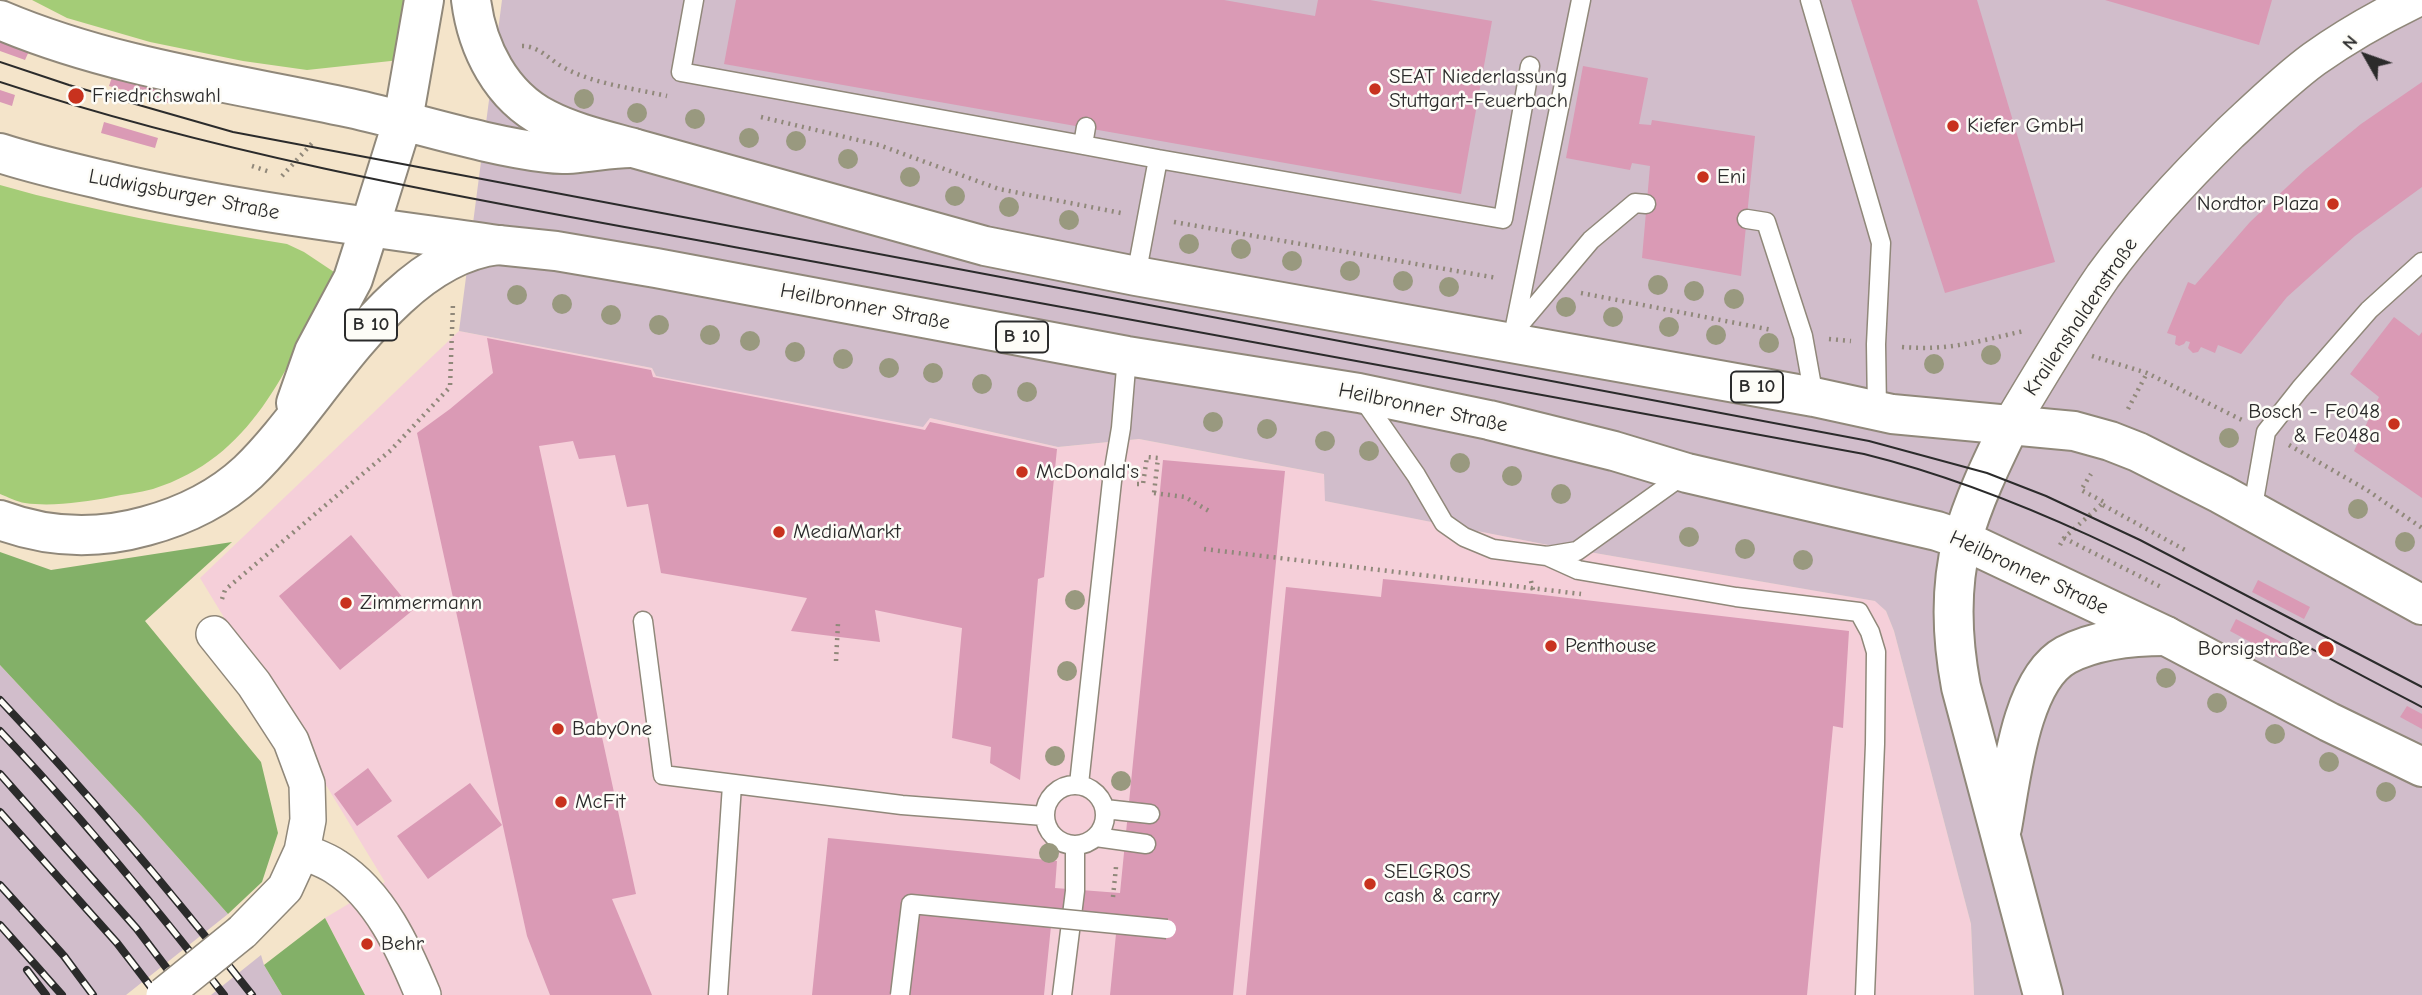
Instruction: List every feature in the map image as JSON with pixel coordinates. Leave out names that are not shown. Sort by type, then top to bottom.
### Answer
[{"type":"main road","points":[[370,226],[403,120],[424,0]]},
{"type":"main road","name":"B 10","points":[[471,0],[478,36],[489,62],[514,95],[546,120],[582,134],[985,246],[1136,276],[1510,337],[1877,410],[1953,421],[2074,431],[2138,452],[2422,605]]},
{"type":"main road","points":[[0,20],[59,42],[144,65],[403,120],[519,149],[549,154],[579,154],[613,148],[633,148]]},
{"type":"main road","name":"Ludwigsburger Straße","points":[[0,153],[148,191],[288,216],[370,226]]},
{"type":"main road","name":"B 10","points":[[274,444],[296,403],[314,352],[353,279],[370,226]]},
{"type":"main road","name":"Heilbronner Straße","points":[[370,226],[556,251],[1127,356],[1359,393],[1489,420],[1687,473],[1937,531],[1963,540],[2166,636],[2329,722],[2422,767]]},
{"type":"main road","name":"B 10","points":[[0,520],[43,533],[68,536],[109,534],[133,530],[180,515],[219,495],[246,473],[274,444],[373,323],[399,296],[439,265],[456,256],[498,245]]},
{"type":"main road","points":[[2010,425],[1987,473],[1963,540],[1954,588],[1955,654],[1961,687],[2043,995]]},
{"type":"main road","points":[[2000,836],[2023,727],[2036,687],[2045,674],[2065,655],[2101,642],[2137,636],[2166,636]]},
{"type":"street","name":"Krailenshaldenstraße","points":[[2010,425],[2057,346],[2105,274],[2156,211],[2206,157],[2314,59],[2414,0]]},
{"type":"street","points":[[164,995],[242,932],[285,888],[302,851],[308,820],[307,784],[291,741],[254,684],[214,634]]},
{"type":"street","points":[[302,851],[336,866],[364,890],[389,926],[423,995]]},
{"type":"lane","points":[[694,0],[681,72],[1085,136],[1158,159],[1503,219],[1530,66]]},
{"type":"lane","points":[[1510,337],[1524,283],[1581,0]]},
{"type":"lane","points":[[1810,0],[1881,243],[1876,344],[1877,410]]},
{"type":"lane","points":[[1136,276],[1158,159]]},
{"type":"lane","points":[[1510,337],[1591,240],[1635,203],[1646,204]]},
{"type":"lane","points":[[1747,219],[1766,222],[1803,336],[1814,397]]},
{"type":"lane","points":[[2252,512],[2266,432],[2369,310],[2422,262]]},
{"type":"lane","points":[[1079,784],[1127,356]]},
{"type":"lane","points":[[1359,393],[1416,475],[1444,523],[1464,537],[1493,550],[1547,556],[1577,551],[1687,473]]},
{"type":"lane","points":[[1547,556],[1578,570],[1736,597],[1859,612],[1870,632],[1876,652],[1865,995]]},
{"type":"lane","points":[[643,621],[663,775],[925,807],[1044,816]]},
{"type":"lane","points":[[1079,784],[1096,792],[1105,809],[1106,819],[1096,837],[1087,844],[1075,846],[1053,837],[1044,816],[1049,799],[1062,787],[1079,784]]},
{"type":"lane","points":[[718,995],[732,785]]},
{"type":"lane","points":[[1105,809],[1150,814]]},
{"type":"lane","points":[[1096,837],[1146,844]]},
{"type":"lane","points":[[1062,995],[1075,891],[1075,846]]},
{"type":"lane","points":[[900,995],[911,904],[1167,929]]},
{"type":"path","points":[[489,62],[515,48],[533,47],[585,77],[670,96]]},
{"type":"path","points":[[751,115],[880,145],[999,189],[1147,218],[1524,283]]},
{"type":"path","points":[[292,177],[281,176],[318,137]]},
{"type":"path","points":[[251,166],[271,172]]},
{"type":"path","points":[[1551,288],[1803,336],[1922,349],[1962,347],[2034,329],[2057,346],[2147,373],[2266,432],[2367,490],[2422,528]]},
{"type":"path","points":[[214,634],[225,590],[391,450],[450,387],[453,296]]},
{"type":"path","points":[[2147,373],[2081,490],[2185,550]]},
{"type":"path","points":[[1143,484],[1147,457],[1158,458],[1154,493],[1185,497],[1209,511]]},
{"type":"path","points":[[2066,589],[2080,557],[2059,546],[2064,538],[2103,505]]},
{"type":"path","points":[[2064,538],[2163,588]]},
{"type":"path","points":[[1204,549],[1581,594]]},
{"type":"path","points":[[836,661],[838,623]]},
{"type":"path","points":[[1113,897],[1116,866]]},
{"type":"shaded area","points":[[502,0],[2422,0],[2422,995],[1974,995],[1971,924],[1894,631],[1886,611],[1875,601],[1548,545],[1325,501],[1324,474],[1139,439],[1058,447],[930,418],[923,427],[656,376],[652,368],[459,331]]},
{"type":"shaded area","points":[[459,331],[652,368],[656,376],[930,418],[1058,447],[1139,439],[1324,474],[1326,501],[1548,545],[1876,601],[1886,611],[1894,631],[1971,924],[1974,995],[365,995],[325,918],[385,882],[200,578]]},
{"type":"shaded area","points":[[0,665],[228,914],[126,995],[0,995]]},
{"type":"shaded area","points":[[261,955],[282,995],[211,995]]},
{"type":"green space","points":[[32,0],[409,0],[400,60],[307,70],[243,61],[150,42],[67,18]]},
{"type":"green space","points":[[0,185],[107,211],[287,244],[334,272],[330,286],[280,379],[241,433],[217,456],[188,475],[153,489],[137,492],[79,502],[46,504],[22,502],[0,494]]},
{"type":"green space","points":[[232,542],[145,621],[261,762],[278,833],[262,882],[228,914],[0,665],[0,552],[51,570]]},
{"type":"green space","points":[[325,918],[365,995],[282,995],[264,965]]},
{"type":"building","points":[[736,0],[1224,0],[1315,16],[1318,0],[1370,0],[1492,21],[1461,194],[724,64]]},
{"type":"building","name":"Kiefer GmbH","points":[[1851,0],[1977,0],[2055,262],[1945,293]]},
{"type":"building","points":[[2105,0],[2272,0],[2259,45]]},
{"type":"building","points":[[0,38],[30,49],[25,60],[0,51]]},
{"type":"building","points":[[1583,66],[1648,78],[1639,124],[1651,125],[1652,120],[1755,136],[1741,276],[1642,258],[1650,166],[1632,163],[1630,170],[1566,158]]},
{"type":"building","points":[[113,74],[171,91],[168,103],[109,86]]},
{"type":"building","name":"Nordtor Plaza","points":[[2422,82],[2422,187],[2355,236],[2287,297],[2241,354],[2218,345],[2215,353],[2201,347],[2198,352],[2193,353],[2188,348],[2190,342],[2186,341],[2179,346],[2175,344],[2176,336],[2167,333],[2188,282],[2195,285],[2250,222],[2306,169],[2361,124]]},
{"type":"building","points":[[0,90],[15,95],[12,106],[0,102]]},
{"type":"building","points":[[104,122],[158,138],[155,148],[101,133]]},
{"type":"building","name":"Bosch - Fe048 & Fe048a","points":[[2394,317],[2419,336],[2422,332],[2422,498],[2354,451],[2379,397],[2350,374]]},
{"type":"building","points":[[487,338],[651,370],[653,377],[925,430],[930,422],[1057,449],[1044,577],[1038,579],[1020,780],[990,763],[991,747],[952,738],[962,628],[875,610],[880,642],[791,631],[807,598],[661,573],[648,504],[627,507],[615,455],[579,459],[573,441],[539,446],[636,894],[612,899],[652,995],[550,995],[527,936],[417,433],[493,373]]},
{"type":"building","points":[[1163,460],[1285,471],[1233,995],[1110,995],[1116,934],[1051,926],[1044,995],[812,995],[828,838],[1057,861],[1055,888],[1120,893]]},
{"type":"building","name":"Zimmermann","points":[[351,535],[413,610],[340,670],[279,596]]},
{"type":"building","points":[[1383,579],[1849,631],[1843,728],[1833,726],[1807,995],[1246,995],[1286,587],[1381,597]]},
{"type":"building","points":[[2258,580],[2310,607],[2304,619],[2252,592]]},
{"type":"building","points":[[2236,619],[2289,646],[2282,659],[2230,631]]},
{"type":"building","points":[[2407,706],[2422,714],[2422,729],[2400,717]]},
{"type":"building","points":[[368,768],[392,801],[357,826],[334,794]]},
{"type":"building","points":[[470,783],[502,825],[428,879],[397,836]]},
{"type":"tram line","points":[[0,62],[69,85],[233,132],[1869,441],[1987,473],[2046,496],[2140,540],[2422,687]]},
{"type":"tram line","points":[[0,82],[183,135],[276,158],[464,197],[1864,454],[1937,475],[2080,531],[2219,599],[2422,707]]},
{"type":"railway","points":[[0,700],[129,844],[252,995]]},
{"type":"railway","points":[[0,731],[115,860],[224,995]]},
{"type":"railway","points":[[0,774],[137,929],[187,995]]},
{"type":"railway","points":[[0,812],[117,943],[157,995]]},
{"type":"railway","points":[[0,885],[64,956],[93,995]]},
{"type":"railway","points":[[0,925],[62,995]]},
{"type":"railway","points":[[27,970],[46,995]]},
{"type":"place","name":"SEAT Niederlassung Stuttgart-Feuerbach","points":[[1375,89]]},
{"type":"place","name":"Friedrichswahl","points":[[76,96]]},
{"type":"place","name":"Kiefer GmbH","points":[[1953,126]]},
{"type":"place","name":"Eni","points":[[1703,177]]},
{"type":"place","name":"Nordtor Plaza","points":[[2333,204]]},
{"type":"place","name":"Bosch - Fe048 & Fe048a","points":[[2394,424]]},
{"type":"place","name":"McDonald's","points":[[1022,472]]},
{"type":"place","name":"MediaMarkt","points":[[779,532]]},
{"type":"place","name":"Zimmermann","points":[[346,603]]},
{"type":"place","name":"Penthouse","points":[[1551,646]]},
{"type":"place","name":"Borsigstraße","points":[[2326,649]]},
{"type":"place","name":"BabyOne","points":[[558,729]]},
{"type":"place","name":"McFit","points":[[561,802]]},
{"type":"place","name":"SELGROS cash & carry","points":[[1370,884]]},
{"type":"place","name":"Behr","points":[[367,944]]}]
